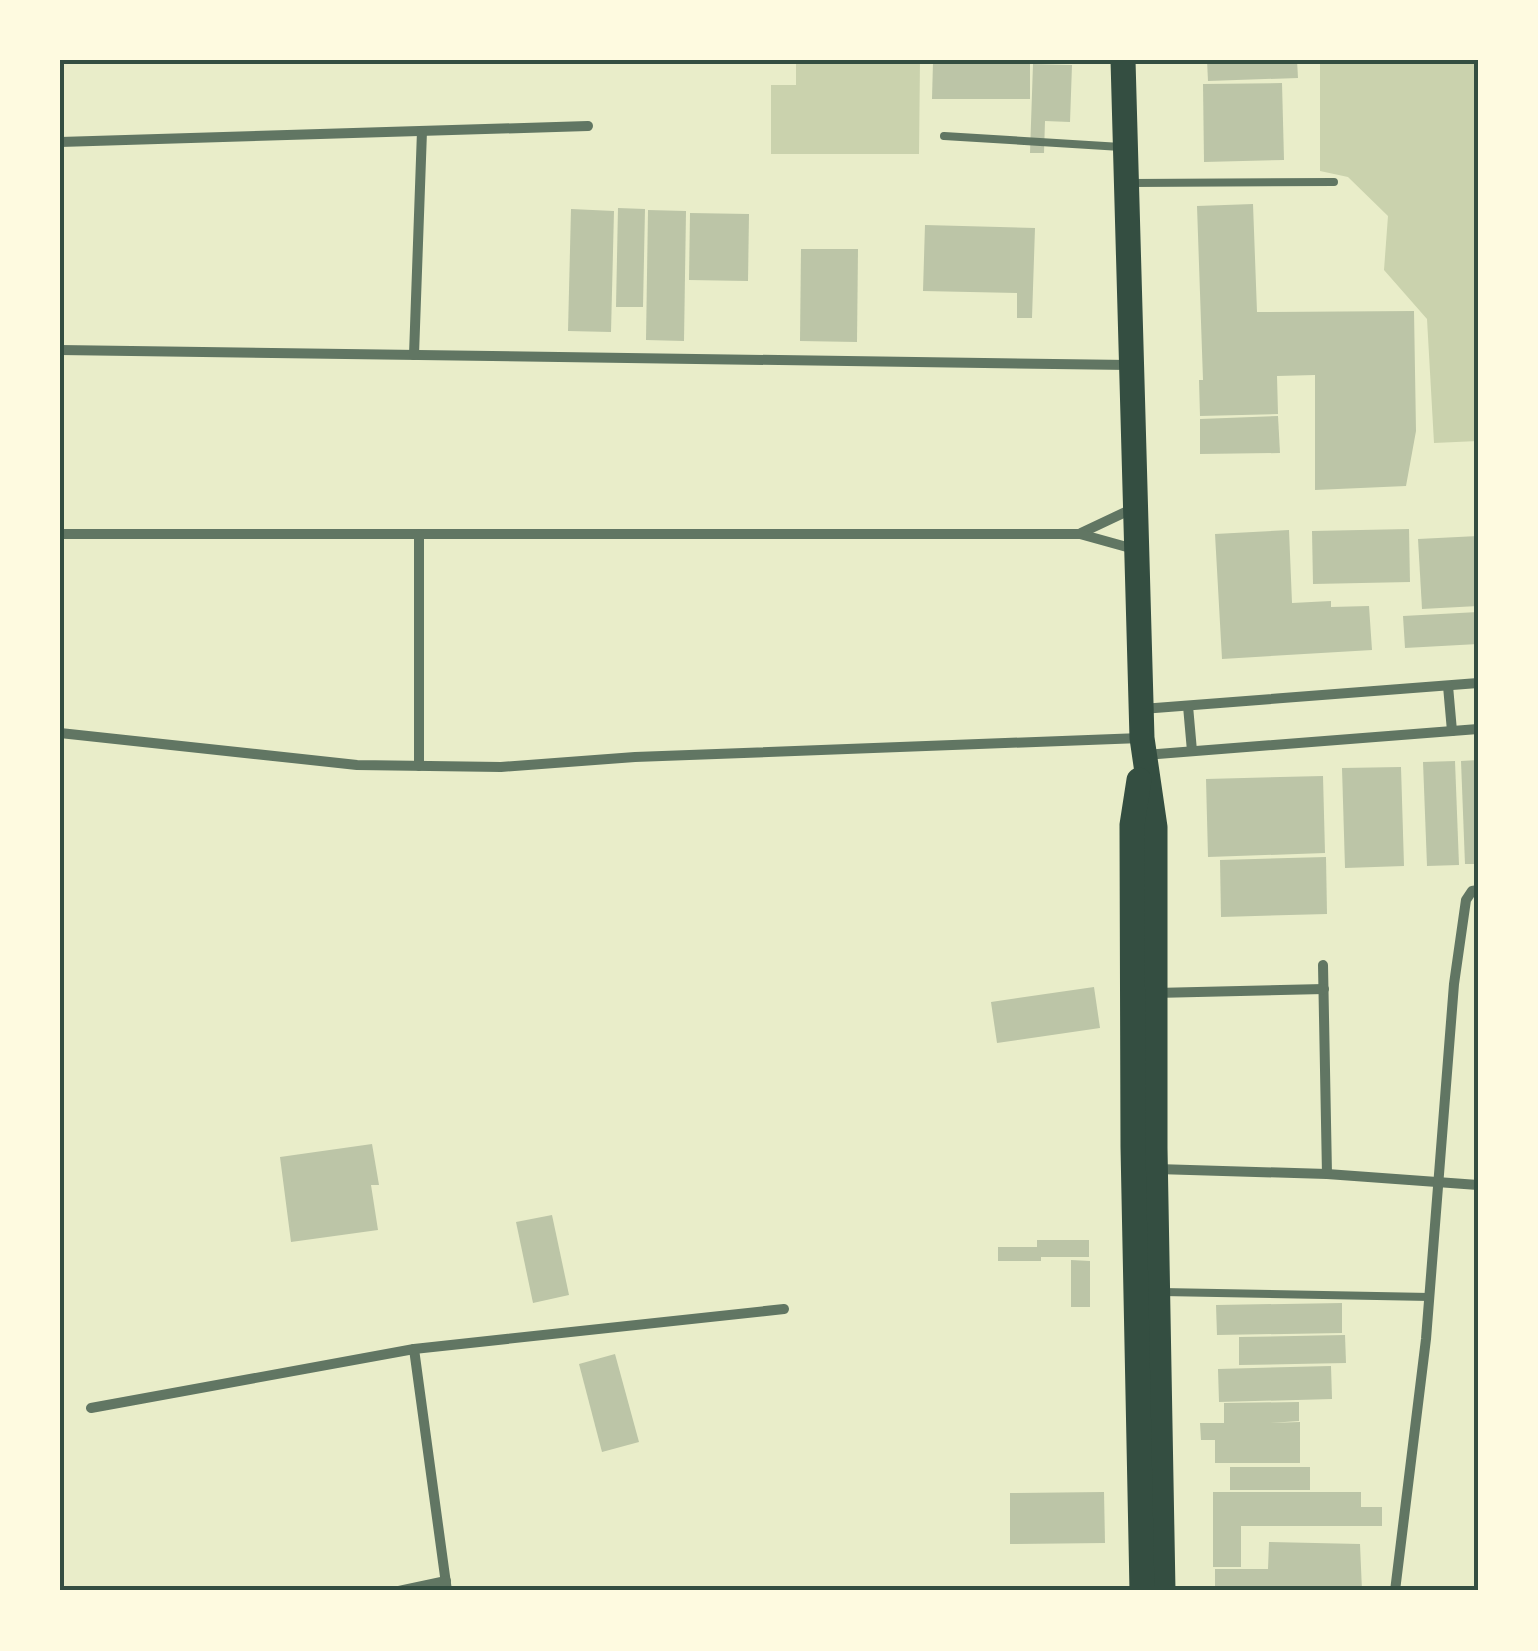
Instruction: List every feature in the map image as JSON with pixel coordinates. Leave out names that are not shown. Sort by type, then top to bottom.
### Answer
[{"type":"main road","points":[[1123,60],[1141,709],[1155,827],[1156,1168],[1164,1591]]},
{"type":"main road","points":[[1142,1591],[1133,1147],[1132,826],[1143,746]]},
{"type":"street","points":[[60,142],[588,126]]},
{"type":"street","points":[[414,355],[422,131]]},
{"type":"street","points":[[60,350],[1130,365]]},
{"type":"street","points":[[1080,534],[1134,508]]},
{"type":"street","points":[[60,534],[1080,534],[1136,549]]},
{"type":"street","points":[[420,534],[420,766]]},
{"type":"street","points":[[1141,709],[1478,683]]},
{"type":"street","points":[[1448,686],[1452,731]]},
{"type":"street","points":[[1188,706],[1192,751]]},
{"type":"street","points":[[60,733],[357,765],[501,767],[635,757],[1143,746],[1192,751],[1478,729]]},
{"type":"street","points":[[1395,1591],[1430,1297],[1454,984],[1466,900],[1472,891],[1478,890]]},
{"type":"street","points":[[1323,964],[1327,1174]]},
{"type":"street","points":[[1154,992],[1324,989]]},
{"type":"street","points":[[1156,1168],[1327,1174],[1478,1185]]},
{"type":"street","points":[[91,1408],[414,1349],[784,1310]]},
{"type":"street","points":[[398,1591],[446,1586],[414,1349]]},
{"type":"lane","points":[[944,136],[1125,147]]},
{"type":"lane","points":[[1126,183],[1334,182]]},
{"type":"lane","points":[[1158,1292],[1430,1297]]},
{"type":"green space","points":[[796,60],[920,60],[919,154],[771,154],[771,85],[796,85]]},
{"type":"green space","points":[[1320,60],[1478,60],[1478,441],[1434,443],[1427,319],[1384,270],[1388,216],[1348,177],[1320,171]]},
{"type":"building","points":[[1207,60],[1297,60],[1298,78],[1208,81]]},
{"type":"building","points":[[933,62],[1030,62],[1030,99],[932,99]]},
{"type":"building","points":[[1033,64],[1072,65],[1070,122],[1045,121],[1044,153],[1030,153]]},
{"type":"building","points":[[1282,83],[1284,160],[1204,162],[1203,84]]},
{"type":"building","points":[[1253,204],[1257,312],[1414,311],[1416,431],[1406,486],[1315,490],[1315,375],[1277,376],[1278,414],[1200,416],[1199,380],[1203,380],[1197,206]]},
{"type":"building","points":[[618,208],[645,209],[643,307],[616,307]]},
{"type":"building","points":[[571,209],[614,211],[611,332],[568,331]]},
{"type":"building","points":[[648,210],[686,211],[684,341],[646,340]]},
{"type":"building","points":[[690,213],[749,214],[748,281],[689,280]]},
{"type":"building","points":[[925,225],[1035,228],[1032,318],[1017,318],[1017,293],[923,291]]},
{"type":"building","points":[[801,249],[858,249],[857,342],[800,341]]},
{"type":"building","points":[[1278,416],[1280,453],[1200,454],[1200,419]]},
{"type":"building","points":[[1409,529],[1410,582],[1313,584],[1312,531]]},
{"type":"building","points":[[1289,530],[1292,603],[1331,601],[1331,607],[1369,606],[1372,650],[1222,659],[1215,534]]},
{"type":"building","points":[[1478,536],[1478,606],[1422,609],[1418,539]]},
{"type":"building","points":[[1478,612],[1478,644],[1405,648],[1403,616]]},
{"type":"building","points":[[1478,760],[1478,864],[1465,864],[1461,761]]},
{"type":"building","points":[[1455,761],[1459,865],[1427,866],[1423,762]]},
{"type":"building","points":[[1401,767],[1404,866],[1345,868],[1342,768]]},
{"type":"building","points":[[1323,776],[1325,853],[1208,857],[1206,779]]},
{"type":"building","points":[[1326,857],[1327,914],[1221,917],[1220,860]]},
{"type":"building","points":[[1094,987],[1100,1028],[997,1043],[991,1002]]},
{"type":"building","points":[[372,1144],[379,1185],[371,1185],[378,1230],[291,1242],[280,1157]]},
{"type":"building","points":[[552,1215],[569,1295],[533,1303],[516,1222]]},
{"type":"building","points":[[1037,1240],[1089,1240],[1089,1257],[998,1261],[998,1247],[1037,1247]]},
{"type":"building","points":[[1071,1260],[1090,1261],[1090,1307],[1071,1307]]},
{"type":"building","points":[[1342,1303],[1342,1333],[1217,1335],[1216,1305]]},
{"type":"building","points":[[1345,1335],[1346,1363],[1239,1365],[1239,1337]]},
{"type":"building","points":[[615,1354],[639,1442],[602,1452],[579,1364]]},
{"type":"building","points":[[1331,1366],[1332,1399],[1219,1402],[1218,1369]]},
{"type":"building","points":[[1299,1402],[1299,1421],[1269,1423],[1300,1422],[1300,1463],[1215,1463],[1215,1440],[1201,1440],[1200,1423],[1224,1423],[1224,1403]]},
{"type":"building","points":[[1230,1467],[1310,1467],[1310,1490],[1230,1490]]},
{"type":"building","points":[[1104,1492],[1105,1543],[1010,1544],[1010,1493]]},
{"type":"building","points":[[1213,1492],[1361,1492],[1361,1507],[1382,1507],[1382,1526],[1241,1526],[1241,1567],[1213,1567]]},
{"type":"building","points":[[1269,1542],[1360,1544],[1362,1591],[1215,1591],[1215,1569],[1268,1569]]}]
